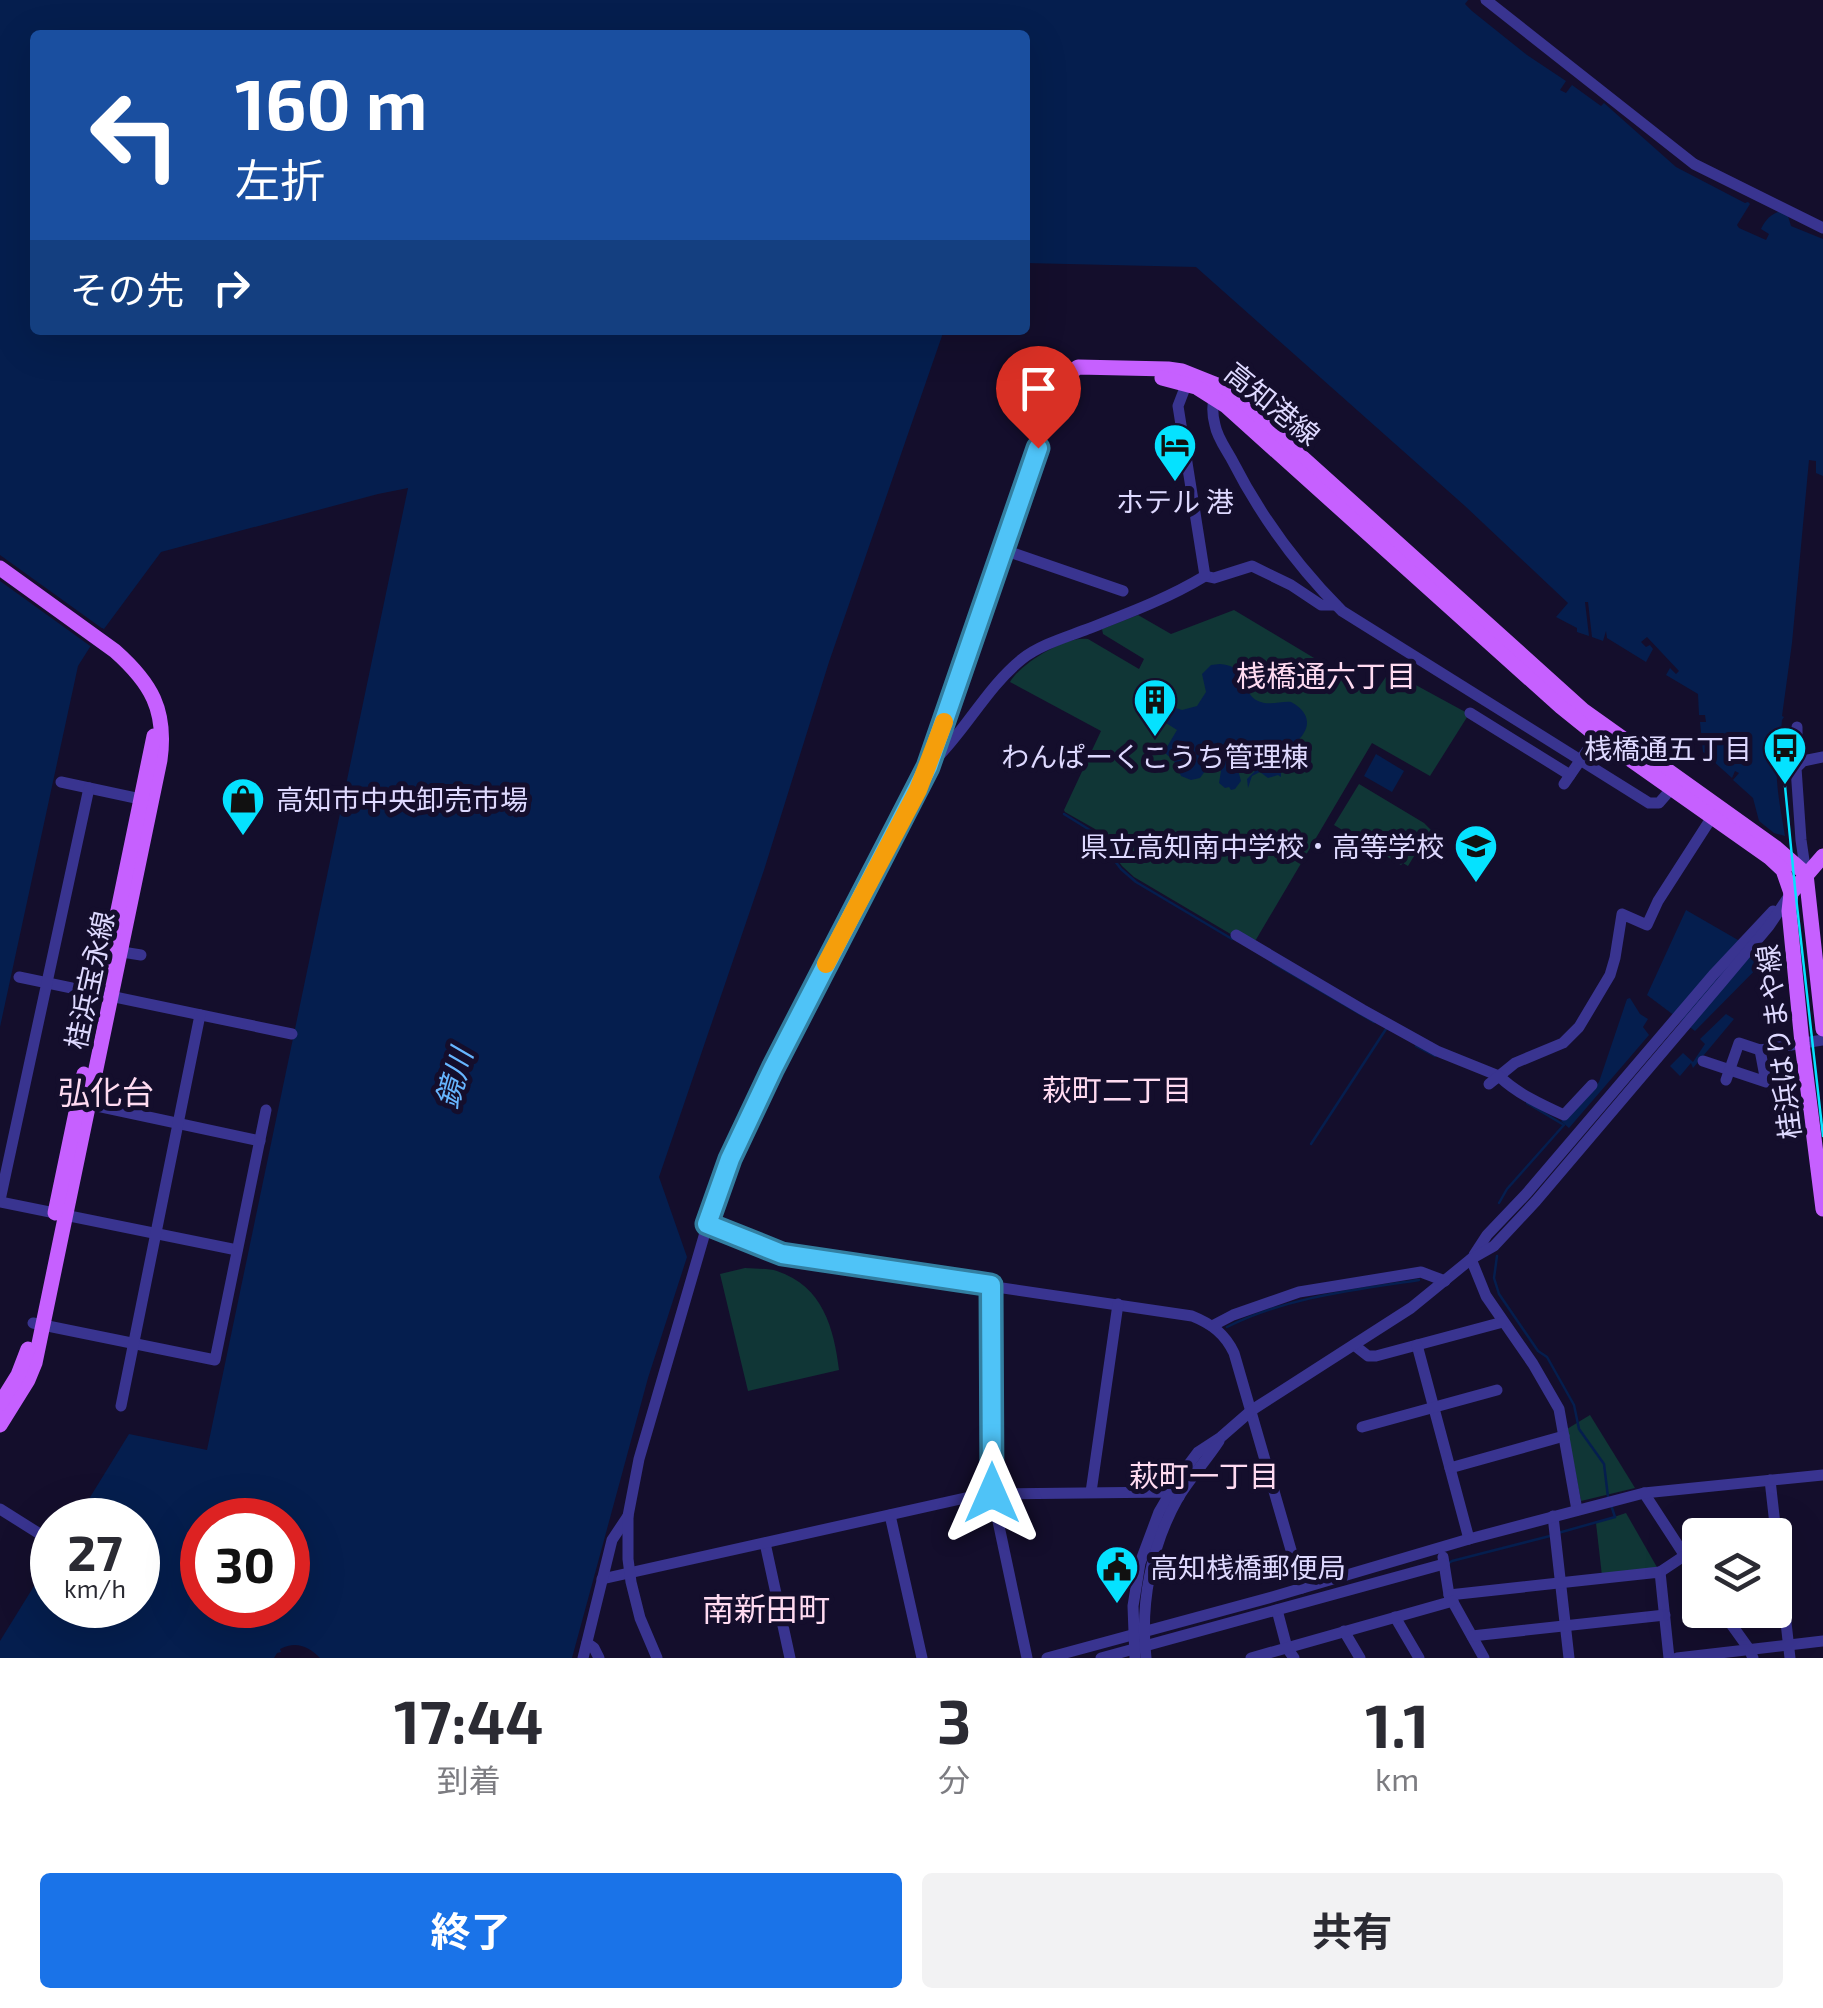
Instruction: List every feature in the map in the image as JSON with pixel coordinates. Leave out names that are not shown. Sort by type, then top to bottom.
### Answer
[{"type":"main road","name":"高知港線","points":[[1065,377],[1078,366],[1168,368],[1252,413],[1601,731],[1777,864],[1791,893]]},
{"type":"main road","name":"桂浜宝永線","points":[[0,568],[139,674],[158,713],[146,800],[38,1324],[34,1363],[0,1425]]},
{"type":"main road","name":"高知港線","points":[[1601,731],[1776,847],[1806,874]]},
{"type":"main road","points":[[1791,893],[1823,856]]},
{"type":"main road","name":"桂浜はりまや線","points":[[1806,874],[1823,1029]]},
{"type":"main road","name":"桂浜はりまや線","points":[[1791,893],[1792,944],[1823,1209]]},
{"type":"main road","name":"桂浜宝永線","points":[[0,1404],[24,1363],[38,1324]]},
{"type":"street","points":[[1486,0],[1694,164],[1823,228]]},
{"type":"street","points":[[657,1658],[640,1618],[630,1572],[628,1516],[639,1459],[707,1224],[730,1159],[773,1068],[928,767],[1065,377]]},
{"type":"street","points":[[1189,378],[1178,406],[1205,576]]},
{"type":"street","points":[[1216,391],[1212,406],[1215,428],[1249,493],[1336,605],[1649,804],[1661,801],[1672,788]]},
{"type":"street","points":[[1004,550],[1123,591]]},
{"type":"street","points":[[928,767],[1024,658],[1176,594],[1205,576],[1214,578],[1252,566],[1321,605],[1336,605]]},
{"type":"street","points":[[1470,713],[1567,780],[1601,731]]},
{"type":"street","points":[[1797,727],[1806,874]]},
{"type":"street","points":[[1797,769],[1803,761],[1823,757]]},
{"type":"street","points":[[61,782],[146,800]]},
{"type":"street","points":[[89,788],[0,1201],[237,1250]]},
{"type":"street","points":[[1494,1080],[1515,1063],[1563,1043],[1579,1028],[1610,975],[1622,914],[1647,925],[1712,817]]},
{"type":"street","points":[[1748,944],[1762,934],[1791,893]]},
{"type":"street","points":[[1471,1258],[1494,1246],[1536,1201],[1679,1022],[1791,893]]},
{"type":"street","points":[[1762,934],[1777,933],[1792,944]]},
{"type":"street","points":[[1236,934],[1363,1010],[1494,1080],[1504,1081],[1572,1123]]},
{"type":"street","points":[[115,950],[142,955]]},
{"type":"street","points":[[19,977],[292,1034]]},
{"type":"street","points":[[121,1406],[200,1015]]},
{"type":"street","points":[[1572,1123],[1679,1022]]},
{"type":"street","points":[[1728,1075],[1739,1044],[1760,1050],[1823,1040]]},
{"type":"street","points":[[1702,1061],[1728,1075],[1766,1082],[1760,1050]]},
{"type":"street","points":[[1140,1653],[1134,1606],[1140,1564],[1159,1512],[1174,1495],[1198,1452],[1252,1410],[1411,1308],[1471,1258],[1527,1193],[1592,1085]]},
{"type":"street","points":[[84,1103],[260,1140]]},
{"type":"street","points":[[38,1324],[215,1360],[266,1110]]},
{"type":"street","points":[[707,1224],[782,1254],[1192,1316],[1212,1326],[1234,1353],[1302,1588]]},
{"type":"street","points":[[1471,1258],[1486,1296],[1559,1410],[1577,1510]]},
{"type":"street","points":[[1212,1326],[1298,1292],[1421,1272],[1445,1281]]},
{"type":"street","points":[[991,1285],[992,1493],[1026,1658]]},
{"type":"street","points":[[1092,1492],[1118,1304]]},
{"type":"street","points":[[1354,1345],[1368,1356],[1376,1356],[1503,1322]]},
{"type":"street","points":[[1417,1345],[1469,1539]]},
{"type":"street","points":[[1362,1427],[1498,1390]]},
{"type":"street","points":[[1450,1468],[1564,1436]]},
{"type":"street","points":[[1048,1658],[1644,1493],[1823,1474]]},
{"type":"street","points":[[1770,1480],[1789,1652]]},
{"type":"street","points":[[602,1579],[992,1493],[1174,1495]]},
{"type":"street","points":[[1644,1493],[1682,1553]]},
{"type":"street","points":[[0,1510],[30,1528]]},
{"type":"street","points":[[890,1515],[922,1658]]},
{"type":"street","points":[[583,1658],[612,1540],[628,1516]]},
{"type":"street","points":[[1554,1516],[1569,1658]]},
{"type":"street","points":[[765,1543],[790,1658]]},
{"type":"street","points":[[1441,1548],[1451,1598],[1484,1658]]},
{"type":"street","points":[[1251,1658],[1290,1653],[1344,1631],[1451,1598],[1660,1572],[1682,1557]]},
{"type":"street","points":[[1101,1658],[1140,1653],[1276,1610],[1444,1564]]},
{"type":"street","points":[[1660,1572],[1673,1658],[1789,1652],[1823,1641]]},
{"type":"street","points":[[1276,1610],[1290,1653]]},
{"type":"street","points":[[1472,1636],[1665,1615]]},
{"type":"street","points":[[1395,1617],[1420,1658]]},
{"type":"street","points":[[1734,1628],[1751,1653]]},
{"type":"street","points":[[1344,1631],[1360,1658]]},
{"type":"street","points":[[587,1643],[599,1658]]},
{"type":"green space","points":[[1234,610],[1374,694],[1390,671],[1469,714],[1430,776],[1372,743],[1254,943],[1234,936],[1134,877],[1095,829],[1065,812],[1101,731],[1010,682],[1044,652],[1079,639],[1088,639],[1139,669],[1144,659],[1103,634],[1102,629],[1138,615],[1171,634]]},
{"type":"green space","points":[[1359,784],[1431,830],[1423,843],[1418,841],[1419,848],[1408,866],[1334,825]]},
{"type":"green space","points":[[745,1268],[777,1271],[793,1278],[816,1298],[834,1339],[839,1370],[748,1391],[720,1274]]},
{"type":"green space","points":[[1590,1415],[1635,1488],[1581,1501],[1567,1429]]},
{"type":"green space","points":[[1626,1513],[1658,1569],[1602,1576],[1596,1523]]},
{"type":"water","name":"鏡川","points":[[0,0],[1468,0],[1465,4],[1472,11],[1566,81],[1560,90],[1566,93],[1572,85],[1601,106],[1604,103],[1676,167],[1748,202],[1739,228],[1766,240],[1769,234],[1761,229],[1769,217],[1781,211],[1788,216],[1791,226],[1823,239],[1823,476],[1816,473],[1816,461],[1809,460],[1777,761],[1785,836],[1759,821],[1753,798],[1733,780],[1739,773],[1735,771],[1732,778],[1712,760],[1717,756],[1710,750],[1708,756],[1703,752],[1700,722],[1706,722],[1705,715],[1699,715],[1698,694],[1666,675],[1670,668],[1676,674],[1679,671],[1647,637],[1641,642],[1653,649],[1646,662],[1607,638],[1606,631],[1603,641],[1592,637],[1588,602],[1589,636],[1556,617],[1568,603],[1196,267],[1030,263],[1030,30],[30,30],[30,335],[942,335],[829,662],[764,870],[659,1177],[687,1257],[648,1378],[572,1658],[320,1658],[297,1645],[280,1649],[274,1658],[0,1658],[0,1641],[30,1593],[30,1628],[160,1628],[160,1498],[90,1498],[129,1434],[207,1450],[408,488],[161,552],[78,666],[0,1027]]},
{"type":"water","points":[[1211,665],[1237,670],[1258,701],[1291,702],[1304,713],[1307,726],[1301,738],[1288,748],[1283,746],[1275,756],[1281,766],[1281,777],[1268,778],[1260,772],[1252,776],[1248,788],[1247,779],[1255,771],[1245,752],[1233,763],[1241,781],[1231,790],[1219,783],[1221,771],[1216,765],[1191,780],[1181,776],[1164,752],[1177,730],[1155,716],[1164,702],[1182,710],[1197,706],[1206,692],[1202,674]]},
{"type":"water","points":[[1376,754],[1404,771],[1392,792],[1364,776]]},
{"type":"water","points":[[1686,910],[1738,940],[1776,949],[1695,1031],[1647,995]]},
{"type":"water","points":[[1630,998],[1648,1019],[1643,1027],[1649,1035],[1569,1128],[1561,1121],[1599,1082]]},
{"type":"water","points":[[1726,1014],[1734,1019],[1693,1068],[1691,1063],[1680,1076],[1670,1066],[1683,1053],[1693,1062],[1705,1044],[1700,1039]]},
{"type":"pier","points":[[0,555],[103,629],[93,648],[0,581]]},
{"type":"waterway","points":[[1064,814],[1093,832],[1136,882],[1232,939]]},
{"type":"waterway","points":[[1273,963],[1374,1022]]},
{"type":"waterway","points":[[1311,1144],[1386,1029]]},
{"type":"waterway","points":[[1416,1046],[1435,1056]]},
{"type":"waterway","points":[[1527,1103],[1564,1125]]},
{"type":"waterway","points":[[1499,1203],[1563,1126]]},
{"type":"waterway","points":[[1497,1256],[1494,1278],[1499,1294],[1538,1351],[1547,1357],[1574,1405],[1579,1429],[1604,1464],[1608,1497]]},
{"type":"waterway","points":[[1227,1327],[1297,1302],[1419,1280]]},
{"type":"waterway","points":[[1558,1533],[1615,1517],[1611,1505]]},
{"type":"waterway","points":[[1447,1564],[1550,1536]]},
{"type":"tram line","points":[[1784,776],[1823,1136]]},
{"type":"slow traffic","points":[[826,964],[918,790],[944,722]]},
{"type":"place","name":"ホテル 港","points":[[1175,483]]},
{"type":"place","name":"わんぱーくこうち管理棟","points":[[1155,738]]},
{"type":"place","name":"桟橋通五丁目","points":[[1785,786]]},
{"type":"place","name":"高知市中央卸売市場","points":[[243,837]]},
{"type":"place","name":"県立高知南中学校・高等学校","points":[[1476,884]]},
{"type":"place","name":"高知桟橋郵便局","points":[[1117,1605]]},
{"type":"district","name":"桟橋通六丁目","points":[[1326,675]]},
{"type":"district","name":"萩町二丁目","points":[[1117,1089]]},
{"type":"district","name":"弘化台","points":[[106,1091]]},
{"type":"district","name":"萩町一丁目","points":[[1204,1475]]},
{"type":"district","name":"南新田町","points":[[766,1608]]},
{"type":"route","points":[[992,1493],[991,1285],[782,1254],[707,1224],[730,1159],[773,1068],[928,767],[1038,448]]}]
